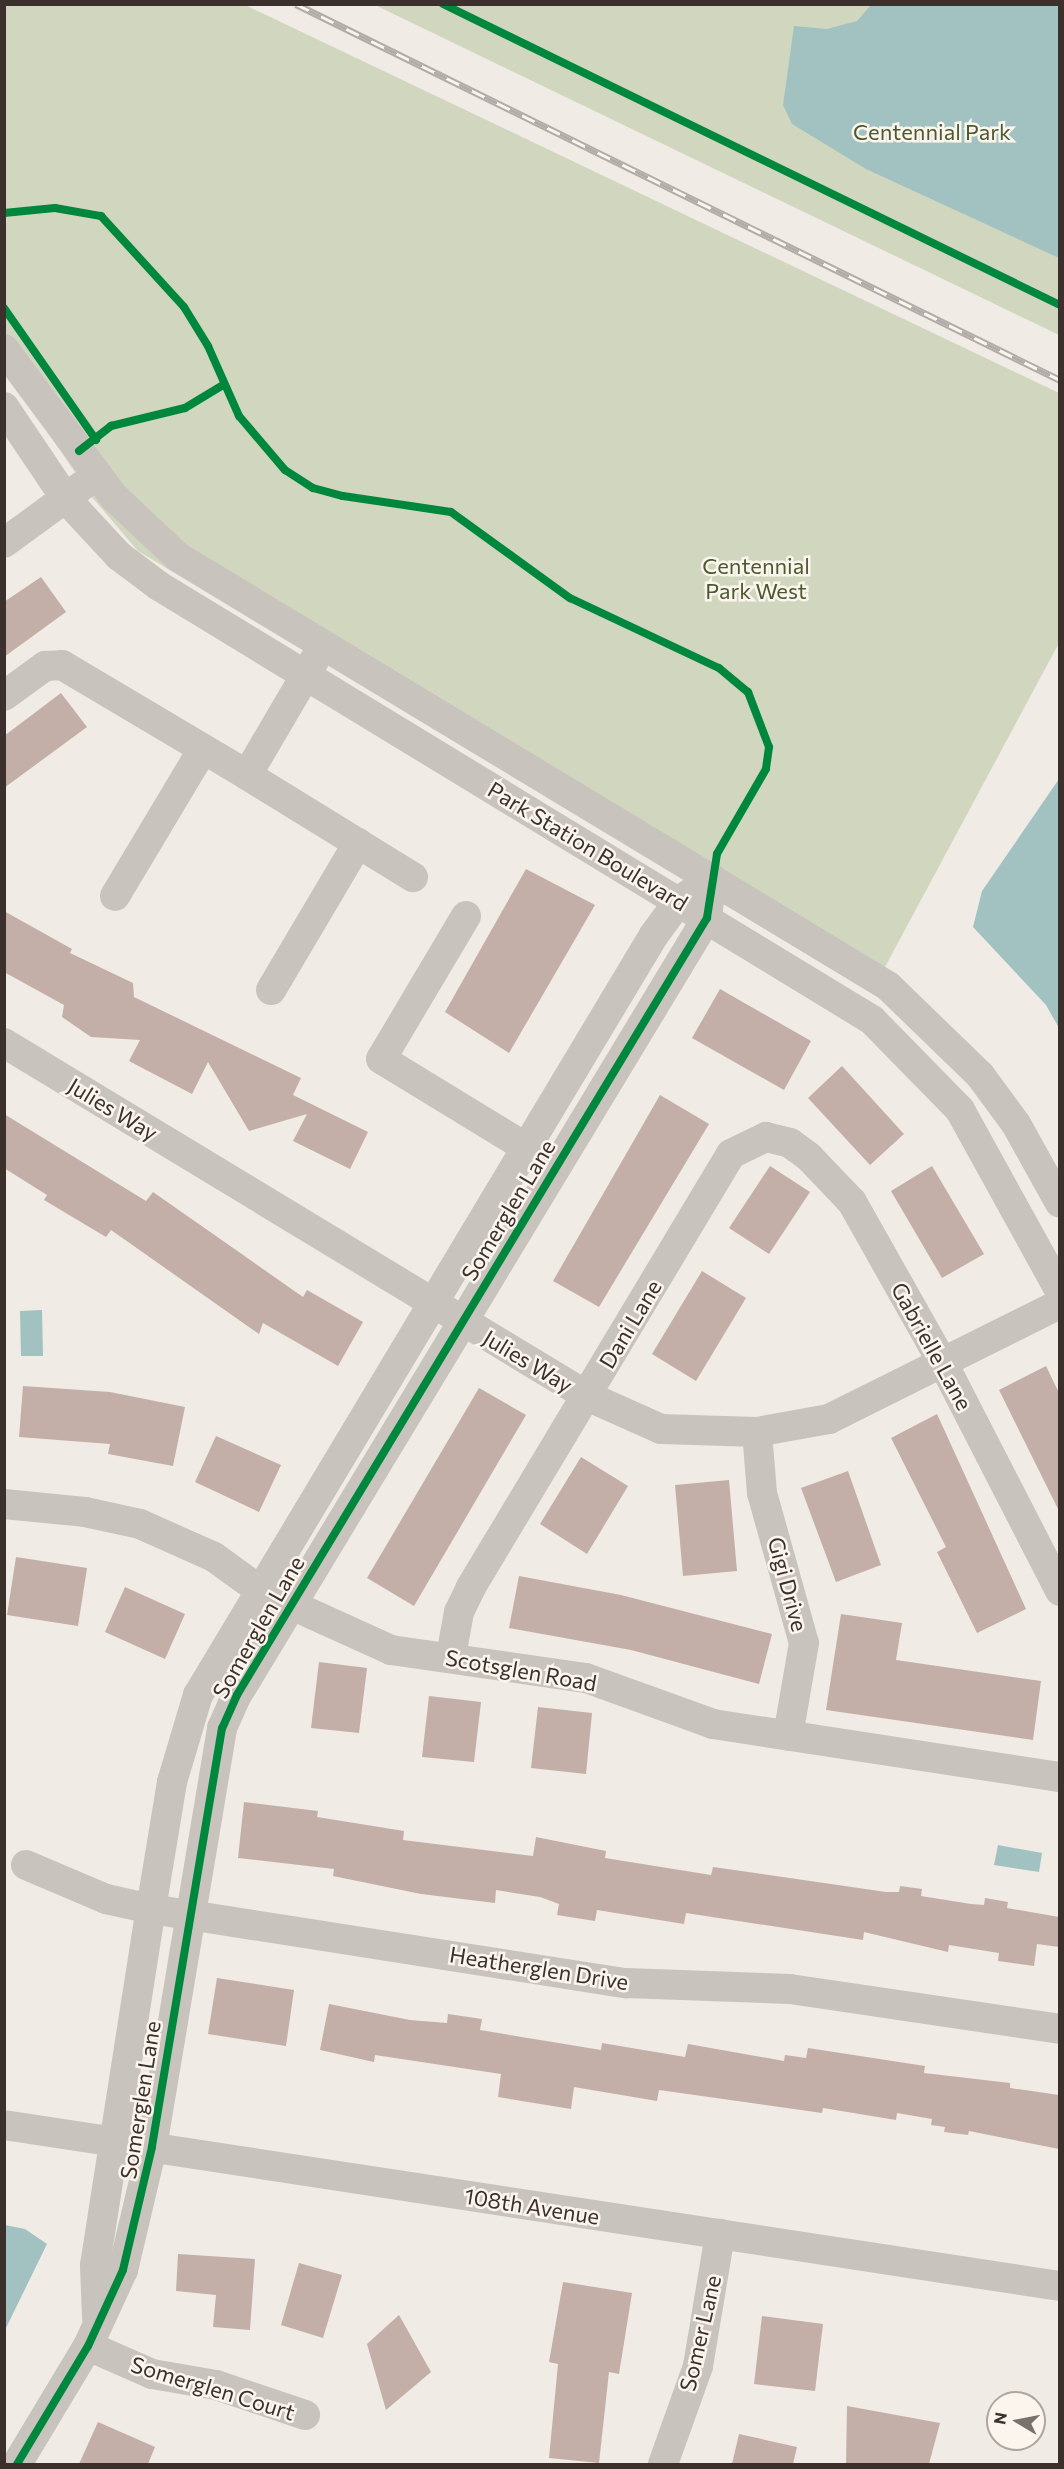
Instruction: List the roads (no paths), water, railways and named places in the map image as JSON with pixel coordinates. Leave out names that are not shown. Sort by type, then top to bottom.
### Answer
[{"type":"street","name":"Park Station Boulevard","points":[[4,349],[96,475],[178,557],[888,986],[932,1025],[1010,1116],[1059,1203]]},
{"type":"street","name":"Park Station Boulevard","points":[[4,407],[66,499],[119,556],[159,586],[872,1020],[929,1073],[984,1146],[1059,1291]]},
{"type":"street","points":[[4,543],[96,475]]},
{"type":"street","points":[[247,775],[324,644]]},
{"type":"street","points":[[4,696],[45,666],[62,665],[413,877]]},
{"type":"street","points":[[115,896],[203,749]]},
{"type":"street","points":[[271,990],[358,843]]},
{"type":"street","name":"Somerglen Lane","points":[[98,2318],[95,2265],[151,1909],[183,1734],[198,1695],[431,1303],[679,901],[712,879]]},
{"type":"street","name":"Somerglen Lane","points":[[17,2464],[88,2346],[98,2318],[123,2270],[152,2147],[188,1914],[222,1728],[291,1605],[461,1321],[707,918],[712,879]]},
{"type":"street","points":[[466,916],[381,1059],[556,1166]]},
{"type":"street","name":"Julies Way","points":[[4,1044],[587,1396],[661,1429],[757,1432],[829,1419],[944,1365],[1059,1304]]},
{"type":"street","name":"Gabrielle Lane","points":[[766,1137],[790,1143],[809,1156],[852,1202],[944,1365],[1059,1591]]},
{"type":"street","name":"Dani Lane","points":[[451,1656],[459,1612],[471,1587],[731,1154],[766,1137]]},
{"type":"street","name":"Gigi Drive","points":[[757,1432],[762,1493],[804,1643],[788,1736]]},
{"type":"street","name":"Scotsglen Road","points":[[4,1504],[85,1512],[140,1524],[214,1557],[261,1591],[391,1650],[451,1656],[586,1678],[713,1724],[788,1736],[1058,1770]]},
{"type":"street","name":"Heatherglen Drive","points":[[26,1865],[106,1899],[151,1909],[626,1983],[790,1989],[1059,2029]]},
{"type":"street","name":"108th Avenue","points":[[4,2125],[1059,2286]]},
{"type":"street","name":"Somer Lane","points":[[663,2464],[698,2366],[720,2234]]},
{"type":"street","name":"Somerglen Court","points":[[88,2346],[152,2374],[216,2385],[305,2415]]},
{"type":"water","points":[[871,5],[1059,5],[1059,258],[866,169],[792,124],[783,105],[794,26],[827,29],[857,21]]},
{"type":"water","points":[[1059,779],[1059,1028],[1046,1005],[973,927],[982,891]]},
{"type":"water","points":[[42,1310],[43,1356],[21,1356],[20,1311]]},
{"type":"water","points":[[998,1845],[1042,1853],[1039,1872],[994,1865]]},
{"type":"water","points":[[5,2225],[25,2229],[47,2244],[5,2330]]},
{"type":"railway","points":[[296,4],[1060,380]]},
{"type":"park label","name":"Centennial Park","points":[[932,132]]},
{"type":"park label","name":"Centennial Park West","points":[[756,578]]}]
